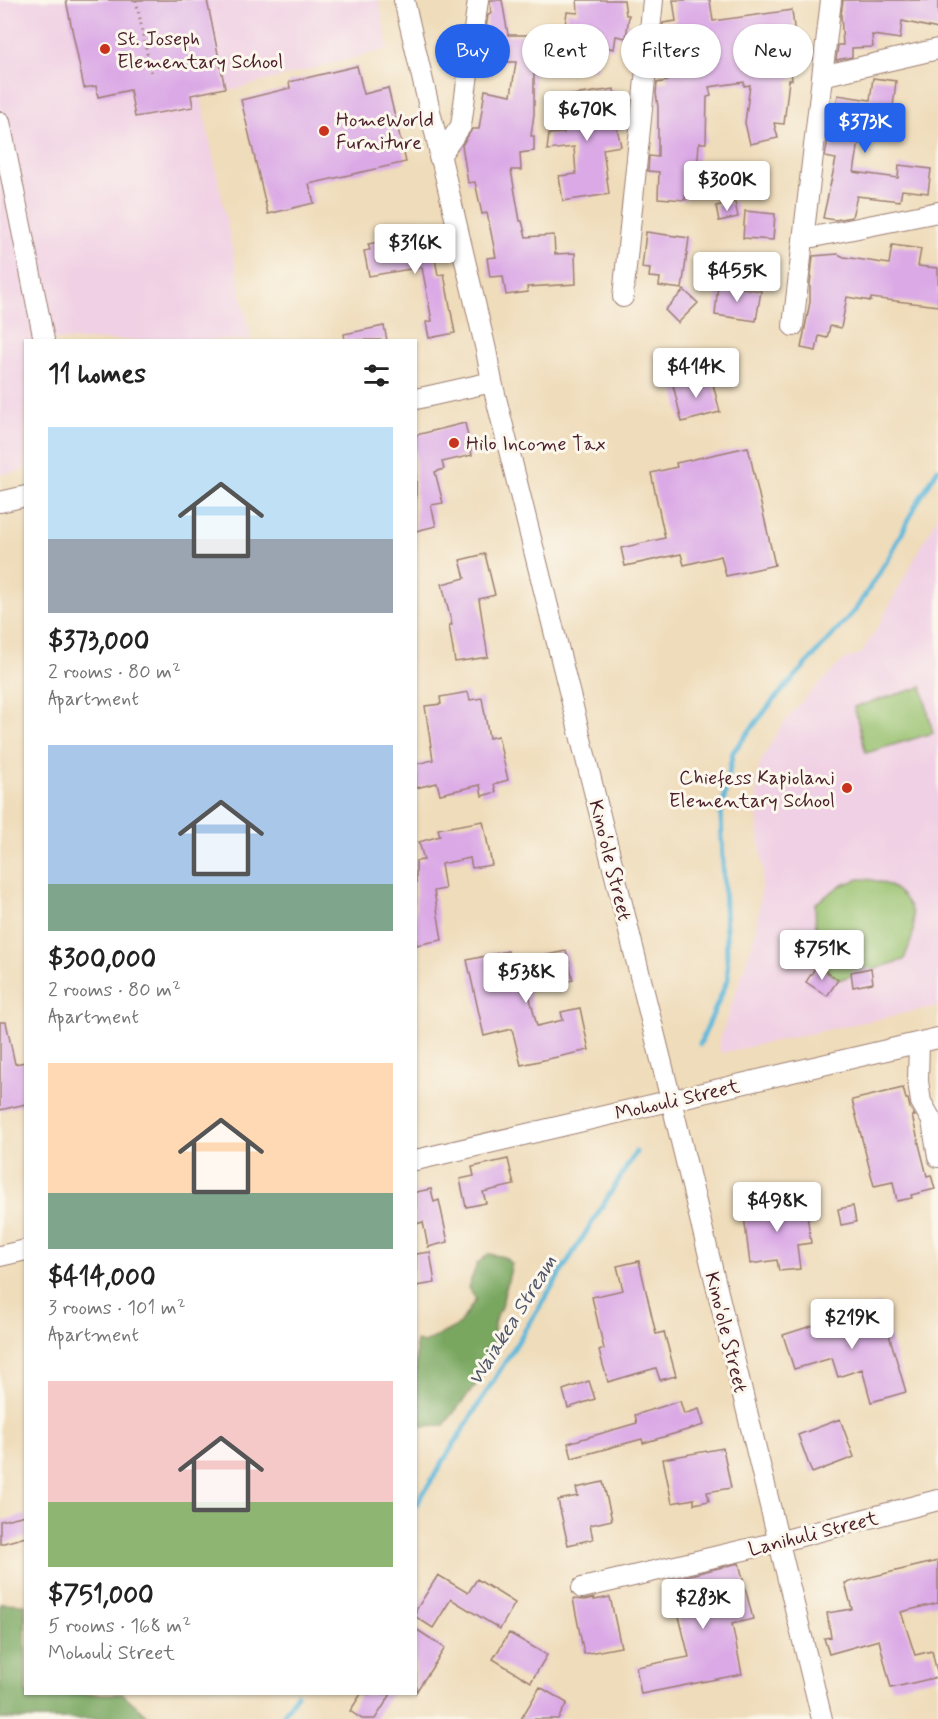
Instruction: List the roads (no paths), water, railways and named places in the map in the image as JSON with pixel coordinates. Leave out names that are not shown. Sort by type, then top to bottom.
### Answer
[{"type":"street","name":"Kinoʻole Street","points":[[404,0],[492,382],[822,1719]]},
{"type":"street","points":[[439,157],[461,126],[478,0]]},
{"type":"street","points":[[623,297],[653,0]]},
{"type":"street","points":[[793,326],[831,0]]},
{"type":"street","points":[[822,76],[938,49]]},
{"type":"street","points":[[0,122],[44,339]]},
{"type":"street","points":[[803,239],[938,212]]},
{"type":"street","points":[[417,399],[492,382]]},
{"type":"street","points":[[0,502],[24,496]]},
{"type":"street","points":[[928,1041],[918,1081],[921,1102],[932,1121],[938,1157]]},
{"type":"street","name":"Mohouli Street","points":[[417,1160],[928,1041]]},
{"type":"street","points":[[0,1256],[24,1250]]},
{"type":"street","name":"Lanihuli Street","points":[[582,1588],[778,1542],[938,1500]]},
{"type":"waterway","points":[[700,1044],[728,979],[721,814],[733,752],[772,702],[856,609],[890,556],[917,503],[938,469]]},
{"type":"waterway","name":"Waiakea Stream","points":[[417,1503],[636,1152]]},
{"type":"waterway","name":"Waiakea Stream","points":[[281,1719],[296,1695]]},
{"type":"place","name":"St. Joseph Elementary School","points":[[105,49]]},
{"type":"place","name":"HomeWorld Furniture","points":[[324,131]]},
{"type":"place","name":"Hilo Income Tax","points":[[454,443]]},
{"type":"place","name":"Chiefess Kapiolani Elementary School","points":[[847,788]]}]
